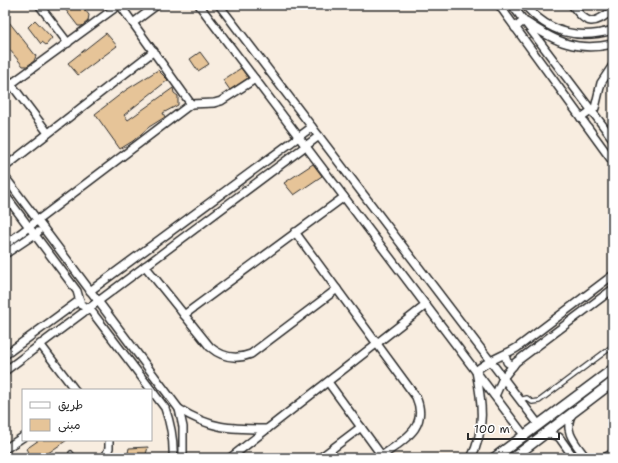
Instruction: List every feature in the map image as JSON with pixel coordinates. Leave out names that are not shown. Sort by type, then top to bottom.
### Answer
[{"type":"main road","points":[[494,458],[613,369]]},
{"type":"main road","points":[[513,458],[613,382]]},
{"type":"street","points":[[39,5],[68,43]]},
{"type":"street","points":[[11,84],[119,5],[154,51],[191,104]]},
{"type":"street","points":[[133,23],[157,5]]},
{"type":"street","points":[[199,5],[524,435]]},
{"type":"street","points":[[219,5],[539,425]]},
{"type":"street","points":[[499,5],[613,162]]},
{"type":"street","points":[[512,5],[613,139]]},
{"type":"street","points":[[525,5],[546,24],[561,32],[580,35],[600,34],[613,30]]},
{"type":"street","points":[[572,5],[580,15],[590,22],[596,22],[613,10]]},
{"type":"street","points":[[515,28],[521,23],[526,22],[553,40],[569,45],[590,47],[613,44]]},
{"type":"street","points":[[5,167],[154,51]]},
{"type":"street","points":[[581,118],[592,111],[596,104],[601,83],[613,65]]},
{"type":"street","points":[[5,76],[48,133]]},
{"type":"street","points":[[5,246],[28,226],[191,104],[214,103],[221,101],[255,79]]},
{"type":"street","points":[[90,291],[312,127]]},
{"type":"street","points":[[5,371],[319,136]]},
{"type":"street","points":[[5,177],[179,409],[210,425],[227,428],[267,429]]},
{"type":"street","points":[[5,195],[77,292],[82,306],[89,308],[151,389]]},
{"type":"street","points":[[184,315],[344,197]]},
{"type":"street","points":[[5,254],[44,228]]},
{"type":"street","points":[[295,232],[416,397],[420,406],[418,424],[413,432],[380,457],[361,427],[328,382]]},
{"type":"street","points":[[145,266],[208,346],[217,353],[234,358],[251,354],[337,289]]},
{"type":"street","points":[[476,371],[490,361],[505,355],[613,275]]},
{"type":"street","points":[[495,396],[503,378],[513,366],[613,289]]},
{"type":"street","points":[[5,355],[80,300]]},
{"type":"street","points":[[230,458],[426,305]]},
{"type":"street","points":[[40,344],[74,389]]},
{"type":"street","points":[[505,355],[507,362],[513,366]]},
{"type":"street","points":[[471,458],[478,442],[482,422],[482,401],[476,371]]},
{"type":"street","points":[[152,391],[165,408],[171,424],[174,441],[173,458]]},
{"type":"street","points":[[179,409],[183,428],[183,458]]},
{"type":"street","points":[[572,414],[568,424],[572,439],[586,458]]},
{"type":"street","points":[[320,458],[361,427]]},
{"type":"street","points":[[546,433],[556,435],[574,458]]},
{"type":"street","points":[[5,449],[22,437]]},
{"type":"street","points":[[565,446],[572,439]]},
{"type":"street","points":[[104,458],[109,448],[109,441]]},
{"type":"street","points":[[604,458],[613,453]]},
{"type":"lane","points":[[520,400],[527,398],[532,402],[539,401],[613,346]]},
{"type":"lane","points":[[71,453],[75,458]]},
{"type":"building","points":[[62,5],[81,5],[89,15],[88,21],[82,26],[78,26]]},
{"type":"building","points":[[5,17],[36,56],[34,61],[27,66],[23,66],[5,44]]},
{"type":"building","points":[[35,20],[52,38],[46,45],[42,42],[41,44],[28,27]]},
{"type":"building","points":[[106,33],[117,46],[78,75],[68,63]]},
{"type":"building","points":[[200,52],[209,64],[198,71],[190,59]]},
{"type":"building","points":[[241,68],[248,78],[230,90],[223,80]]},
{"type":"building","points":[[158,70],[168,80],[124,115],[128,120],[173,88],[174,93],[178,96],[178,105],[163,113],[165,117],[120,149],[95,114],[126,90]]},
{"type":"building","points":[[313,164],[322,176],[294,195],[284,183]]},
{"type":"building","points":[[38,441],[66,441],[41,458],[21,458],[28,452],[26,449]]},
{"type":"building","points":[[148,447],[145,458],[127,458],[129,448]]}]
